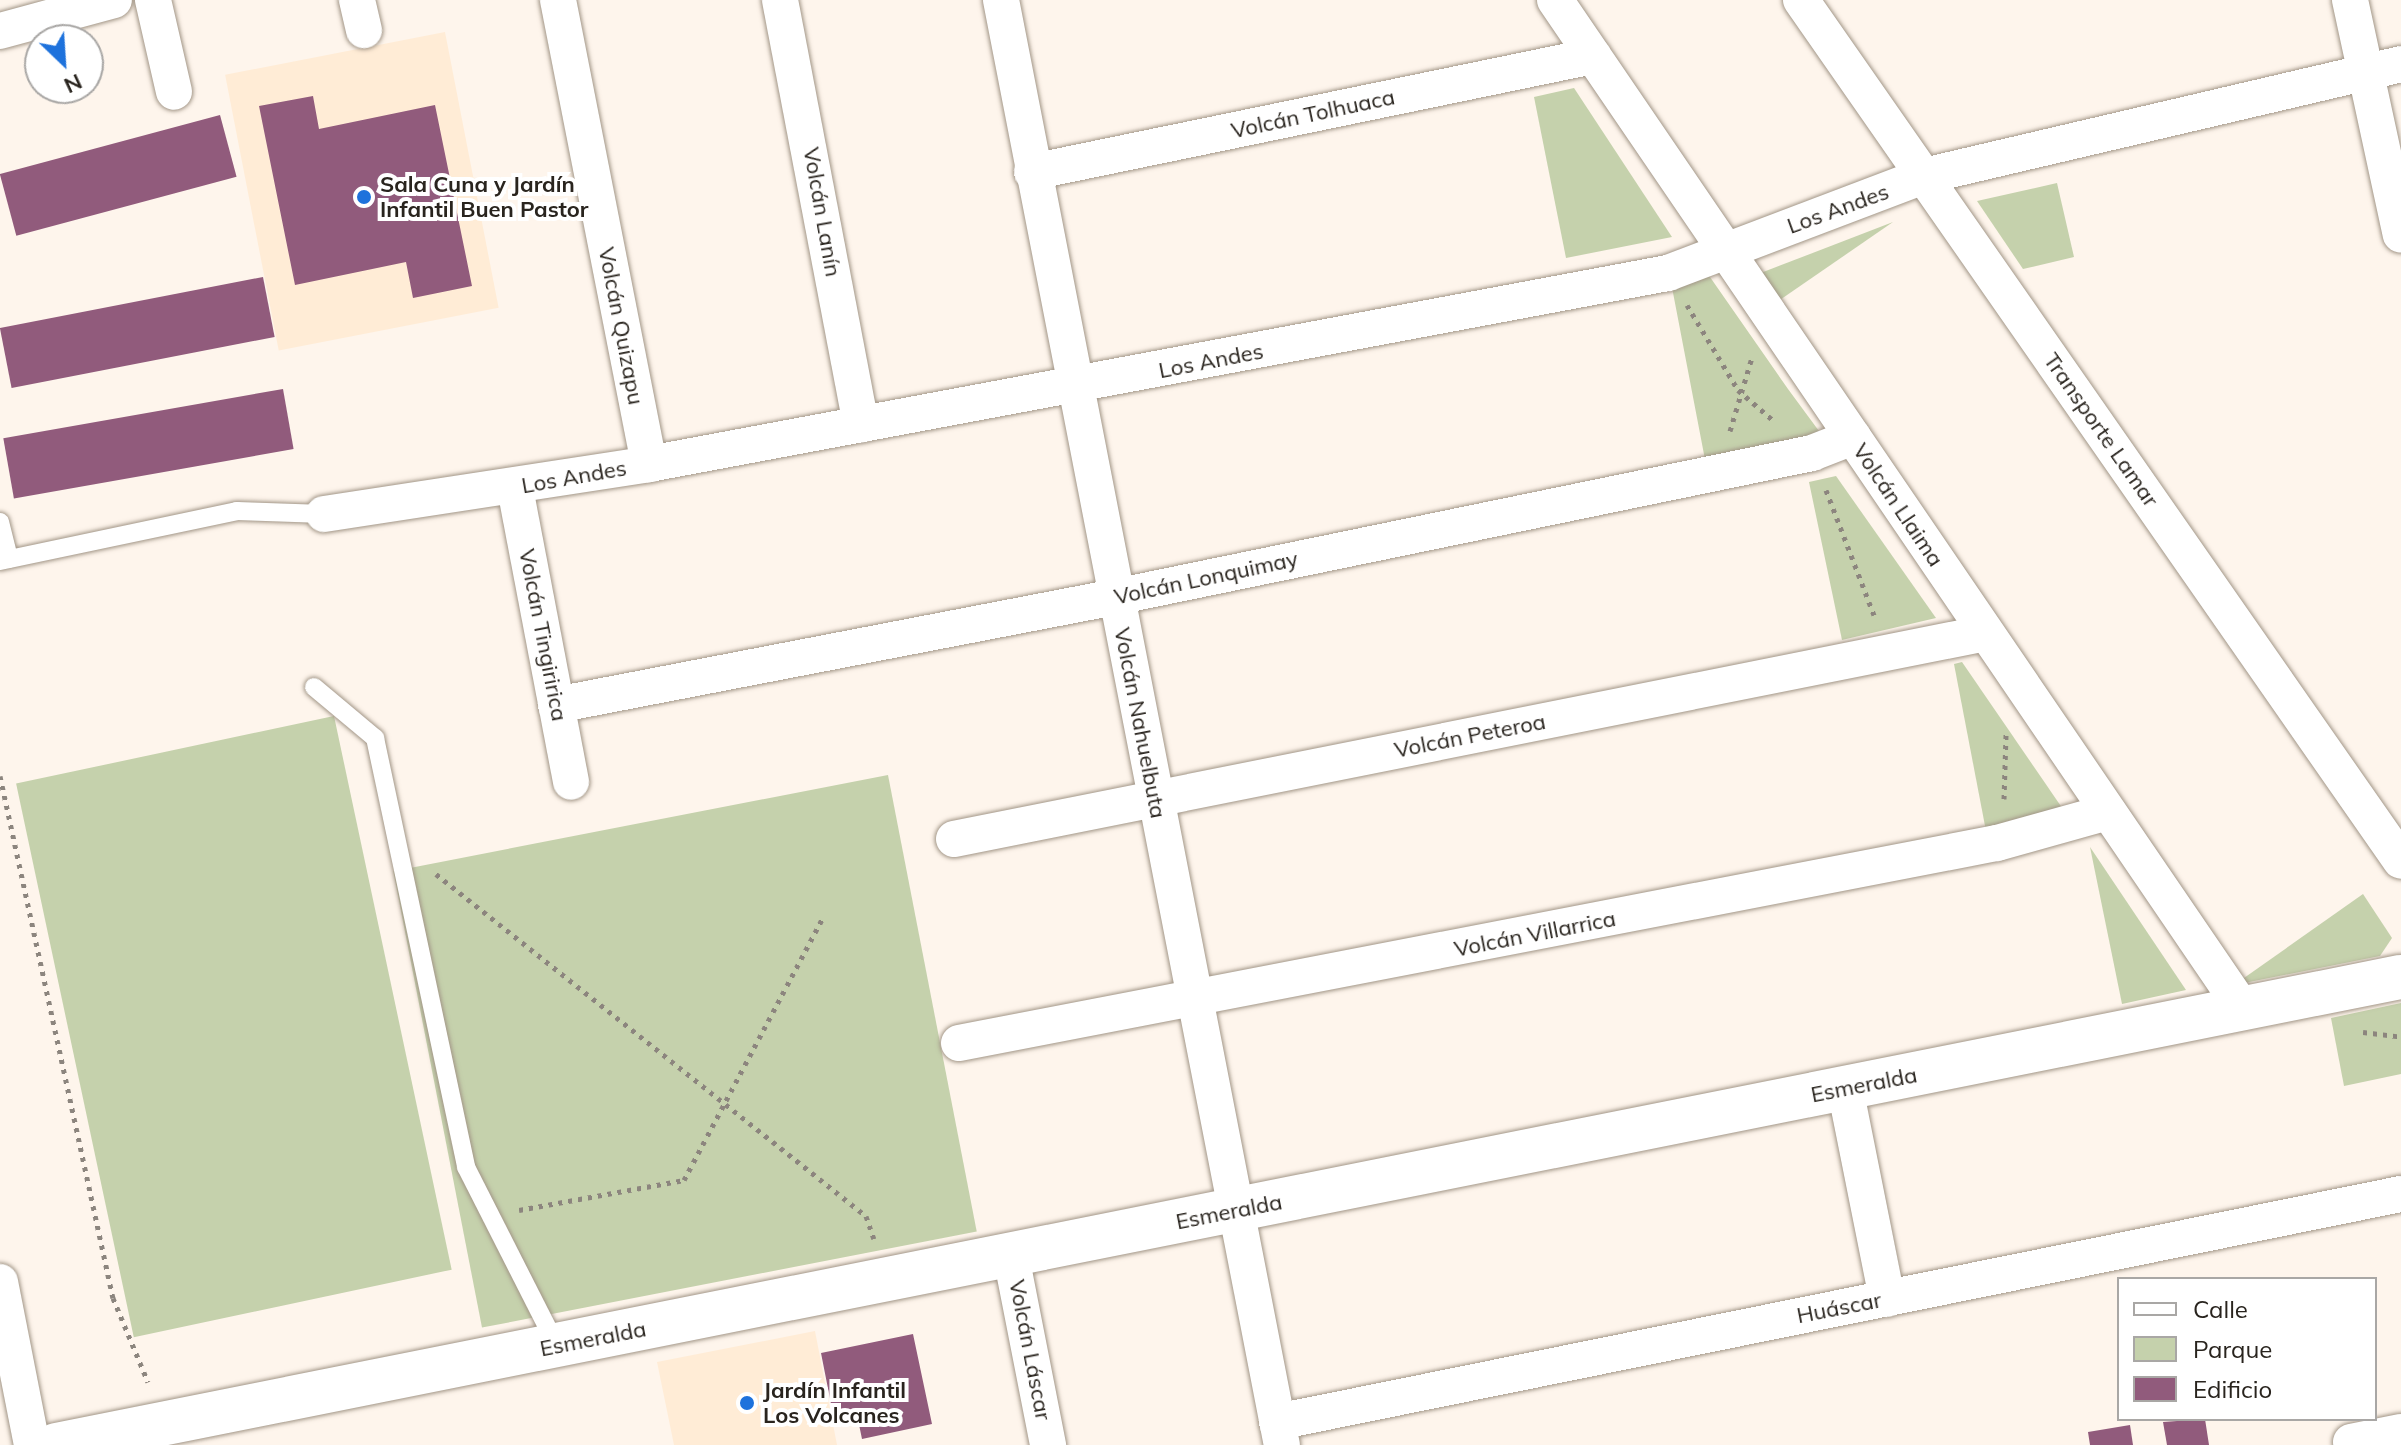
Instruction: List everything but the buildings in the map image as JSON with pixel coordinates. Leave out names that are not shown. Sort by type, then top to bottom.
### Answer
[{"type":"street","points":[[0,31],[114,0]]},
{"type":"street","points":[[153,0],[174,92]]},
{"type":"street","name":"Volcán Quizapu","points":[[558,0],[649,464]]},
{"type":"street","name":"Volcán Lanín","points":[[780,0],[861,424]]},
{"type":"street","name":"Volcán Nahuelbuta","points":[[1001,0],[1073,388],[1280,1434]]},
{"type":"street","name":"Volcán Llaima","points":[[1555,0],[2243,1009]]},
{"type":"street","name":"Transporte Lamar","points":[[1801,0],[2401,861]]},
{"type":"street","points":[[2350,0],[2401,235]]},
{"type":"street","name":"Volcán Tolhuaca","points":[[1032,172],[1593,56]]},
{"type":"street","name":"Los Andes","points":[[324,514],[515,488],[1073,388],[1668,273],[1724,247],[1924,176],[2401,64]]},
{"type":"street","name":"Volcán Lonquimay","points":[[556,705],[1115,597],[1812,453],[1853,437]]},
{"type":"street","name":"Volcán Tingiririca","points":[[515,488],[571,782]]},
{"type":"street","name":"Volcán Peteroa","points":[[954,839],[1986,633]]},
{"type":"street","name":"Volcán Villarrica","points":[[959,1043],[1196,1002],[1997,843],[2108,812]]},
{"type":"street","name":"Esmeralda","points":[[56,1445],[2401,977]]},
{"type":"street","points":[[1845,1088],[1887,1299]]},
{"type":"street","name":"Huáscar","points":[[1280,1434],[1887,1299],[2401,1194]]},
{"type":"street","name":"Volcán Láscar","points":[[1011,1256],[1048,1445]]},
{"type":"street","points":[[0,1282],[32,1445]]},
{"type":"street","points":[[2350,1435],[2401,1432]]},
{"type":"lane","name":"Los Andes","points":[[4,560],[237,511],[324,514]]},
{"type":"lane","points":[[0,522],[4,560]]},
{"type":"lane","points":[[314,687],[375,738],[466,1167],[557,1346]]},
{"type":"path","points":[[1997,843],[2008,773],[2006,730]]},
{"type":"path","points":[[0,776],[113,1298],[166,1423]]},
{"type":"path","points":[[396,839],[724,1106],[866,1216],[888,1280]]},
{"type":"path","points":[[491,1216],[684,1180],[823,918]]},
{"type":"shaded area","name":"Sala Cuna y Jardín Infantil Buen Pastor","points":[[445,32],[499,308],[279,351],[225,75]]},
{"type":"shaded area","name":"Jardín Infantil Los Volcanes","points":[[815,1331],[837,1445],[674,1445],[657,1362]]},
{"type":"green space","points":[[1574,88],[1672,237],[1566,258],[1534,97]]},
{"type":"green space","points":[[2057,183],[2074,257],[2023,269],[1977,201]]},
{"type":"green space","points":[[1893,222],[1761,313],[1740,281]]},
{"type":"green space","points":[[1703,267],[1830,446],[1707,470],[1670,277]]},
{"type":"green space","points":[[1836,476],[1936,618],[1842,640],[1809,482]]},
{"type":"green space","points":[[1962,662],[2067,815],[1986,831],[1954,664]]},
{"type":"green space","points":[[334,716],[452,1270],[134,1337],[16,784]]},
{"type":"green space","points":[[888,775],[977,1231],[482,1328],[393,871]]},
{"type":"green space","points":[[2090,847],[2186,990],[2122,1004]]},
{"type":"green space","points":[[2363,894],[2392,938],[2380,956],[2234,985]]},
{"type":"green space","points":[[2401,1003],[2401,1074],[2344,1086],[2331,1018]]},
{"type":"place","name":"Sala Cuna y Jardín Infantil Buen Pastor","points":[[364,197]]},
{"type":"place","name":"Jardín Infantil Los Volcanes","points":[[747,1403]]}]
